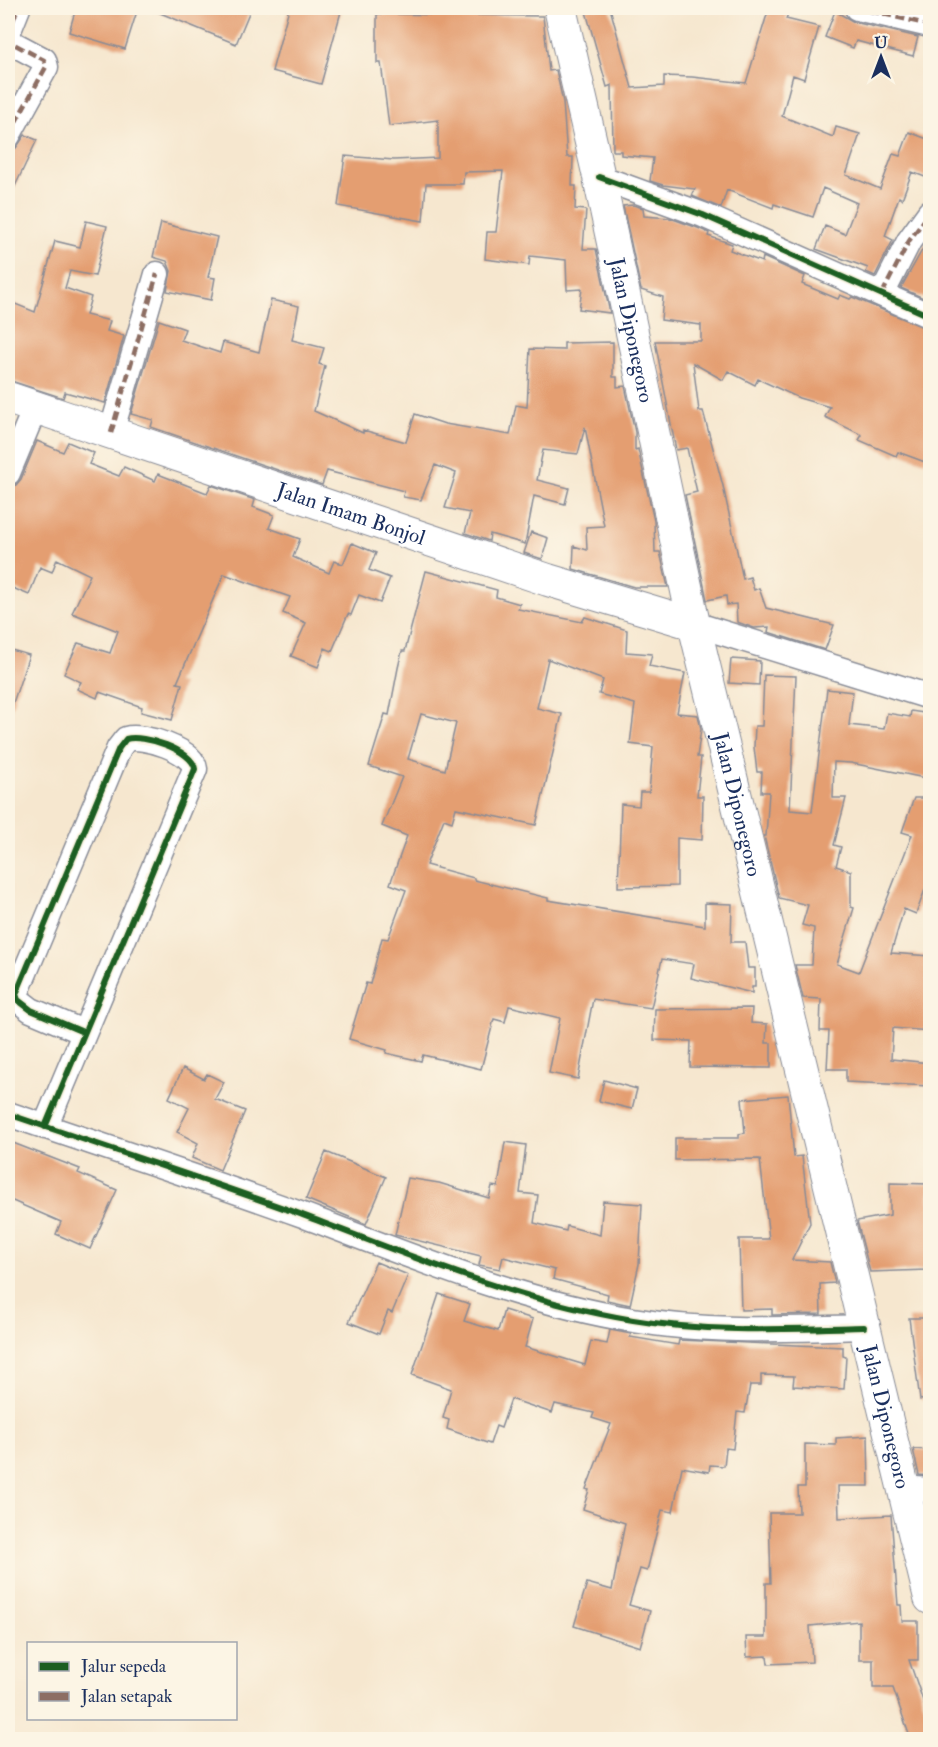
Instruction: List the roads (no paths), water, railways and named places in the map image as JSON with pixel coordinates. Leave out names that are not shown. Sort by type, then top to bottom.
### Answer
[{"type":"main road","name":"Jalan Diponegoro","points":[[560,8],[599,177],[694,624],[864,1327],[916,1489],[930,1598]]},
{"type":"main road","name":"Jalan Imam Bonjol","points":[[21,403],[548,580],[694,624]]},
{"type":"street","points":[[8,136],[46,67],[44,60],[12,43],[8,34],[18,8]]},
{"type":"street","points":[[857,8],[930,25]]},
{"type":"street","points":[[599,177],[704,215],[930,316]]},
{"type":"street","points":[[882,294],[909,241],[930,212]]},
{"type":"street","points":[[111,433],[157,274]]},
{"type":"street","points":[[8,473],[21,403]]},
{"type":"street","points":[[694,624],[930,697]]},
{"type":"street","points":[[45,1127],[83,1032],[137,913],[195,769],[188,756],[145,737],[126,739],[119,748],[16,994],[18,1000],[31,1010],[83,1032]]},
{"type":"street","points":[[8,1114],[214,1182],[461,1274],[571,1307],[634,1320],[690,1326],[759,1330],[864,1327]]}]
